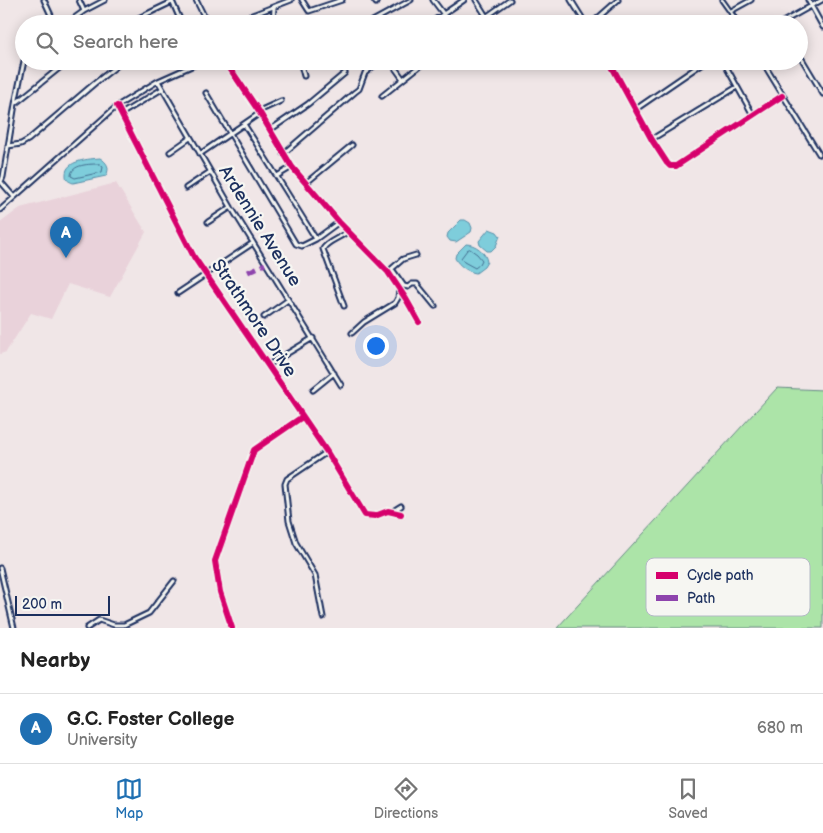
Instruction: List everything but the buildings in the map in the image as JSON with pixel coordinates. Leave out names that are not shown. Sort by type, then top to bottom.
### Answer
[{"type":"street","points":[[44,0],[51,15]]},
{"type":"street","points":[[79,0],[84,11]]},
{"type":"street","points":[[78,15],[105,0]]},
{"type":"street","points":[[196,0],[204,15]]},
{"type":"street","points":[[253,15],[291,0]]},
{"type":"street","points":[[302,0],[309,11],[342,0]]},
{"type":"street","points":[[384,15],[411,0]]},
{"type":"street","points":[[433,0],[442,13]]},
{"type":"street","points":[[439,15],[464,0]]},
{"type":"street","points":[[476,0],[485,15]]},
{"type":"street","points":[[488,15],[510,0]]},
{"type":"street","points":[[571,0],[580,15]]},
{"type":"street","points":[[601,15],[618,0]]},
{"type":"street","points":[[722,0],[734,15]]},
{"type":"street","points":[[731,11],[751,0]]},
{"type":"street","points":[[808,0],[823,27]]},
{"type":"street","points":[[796,15],[822,0]]},
{"type":"street","points":[[144,15],[172,1],[178,15]]},
{"type":"street","points":[[274,7],[274,15]]},
{"type":"street","points":[[808,69],[823,94]]},
{"type":"street","points":[[14,197],[0,182],[4,177],[22,70]]},
{"type":"street","points":[[15,104],[57,70]]},
{"type":"street","points":[[8,146],[21,144],[28,140],[112,70]]},
{"type":"street","points":[[0,210],[117,106],[158,81],[182,70]]},
{"type":"street","points":[[231,70],[292,167],[339,222],[388,272],[420,322]]},
{"type":"street","points":[[302,70],[304,76]]},
{"type":"street","points":[[283,154],[359,89],[365,72],[368,70]]},
{"type":"street","points":[[397,70],[403,78]]},
{"type":"street","points":[[382,96],[414,70]]},
{"type":"street","points":[[614,70],[652,140],[670,166],[676,166],[782,96]]},
{"type":"street","points":[[636,109],[693,70]]},
{"type":"street","points":[[728,70],[753,115]]},
{"type":"street","points":[[767,70],[819,154]]},
{"type":"street","points":[[270,130],[308,104],[345,73]]},
{"type":"street","name":"Ardennie Avenue","points":[[158,81],[231,208],[341,384]]},
{"type":"street","points":[[652,140],[737,87]]},
{"type":"street","points":[[121,114],[162,89]]},
{"type":"street","points":[[206,93],[296,244],[302,246],[316,239],[339,222]]},
{"type":"street","points":[[200,154],[259,112],[280,101]]},
{"type":"street","name":"Strathmore Drive","points":[[117,106],[177,227],[205,274],[327,452],[365,514],[370,517],[375,516],[401,506]]},
{"type":"street","points":[[244,124],[316,239]]},
{"type":"street","points":[[170,152],[190,138]]},
{"type":"street","points":[[306,183],[352,145]]},
{"type":"street","points":[[277,176],[292,167]]},
{"type":"street","points":[[186,188],[210,172]]},
{"type":"street","points":[[208,222],[231,208]]},
{"type":"street","points":[[344,306],[323,249],[325,245],[340,238],[348,231]]},
{"type":"street","points":[[178,293],[253,243]]},
{"type":"street","points":[[388,272],[403,259],[416,255]]},
{"type":"street","points":[[392,269],[404,286],[408,287],[412,284],[417,284],[435,306]]},
{"type":"street","points":[[352,333],[364,322],[395,302],[398,298],[399,288]]},
{"type":"street","points":[[264,317],[288,300]]},
{"type":"street","points":[[268,365],[313,338]]},
{"type":"street","points":[[313,390],[334,373]]},
{"type":"street","points":[[232,628],[220,592],[215,561],[254,450],[302,417]]},
{"type":"street","points":[[323,617],[315,575],[296,543],[289,521],[285,484],[287,479],[327,452]]},
{"type":"street","points":[[392,511],[401,514]]},
{"type":"street","points":[[0,568],[14,628]]},
{"type":"street","points":[[87,628],[99,620],[115,627],[124,625],[149,613],[174,581]]},
{"type":"shaded area","points":[[116,183],[146,232],[110,297],[68,284],[51,319],[31,313],[6,352],[0,354],[0,223],[20,208]]},
{"type":"green space","points":[[777,388],[823,390],[823,628],[557,628]]},
{"type":"water","points":[[100,158],[108,166],[106,176],[73,183],[67,179],[66,175],[69,166],[79,161]]},
{"type":"water","points":[[461,220],[470,223],[471,232],[456,242],[450,241],[447,237],[448,233]]},
{"type":"water","points":[[489,229],[497,232],[500,236],[496,246],[491,251],[487,251],[480,245],[479,241]]},
{"type":"water","points":[[466,244],[473,245],[485,255],[487,262],[476,273],[464,268],[455,258],[456,254]]},
{"type":"marked path","points":[[248,272],[265,264]]},
{"type":"cycle path","points":[[231,70],[260,113],[292,167],[339,222],[388,272],[419,322]]},
{"type":"cycle path","points":[[614,70],[652,140],[670,166],[676,166],[782,96]]},
{"type":"cycle path","points":[[117,106],[194,257],[327,452],[365,515],[375,516],[388,511],[401,514]]},
{"type":"cycle path","points":[[232,628],[220,592],[215,561],[254,450],[302,417]]},
{"type":"place","name":"G.C. Foster College","points":[[66,258]]}]
